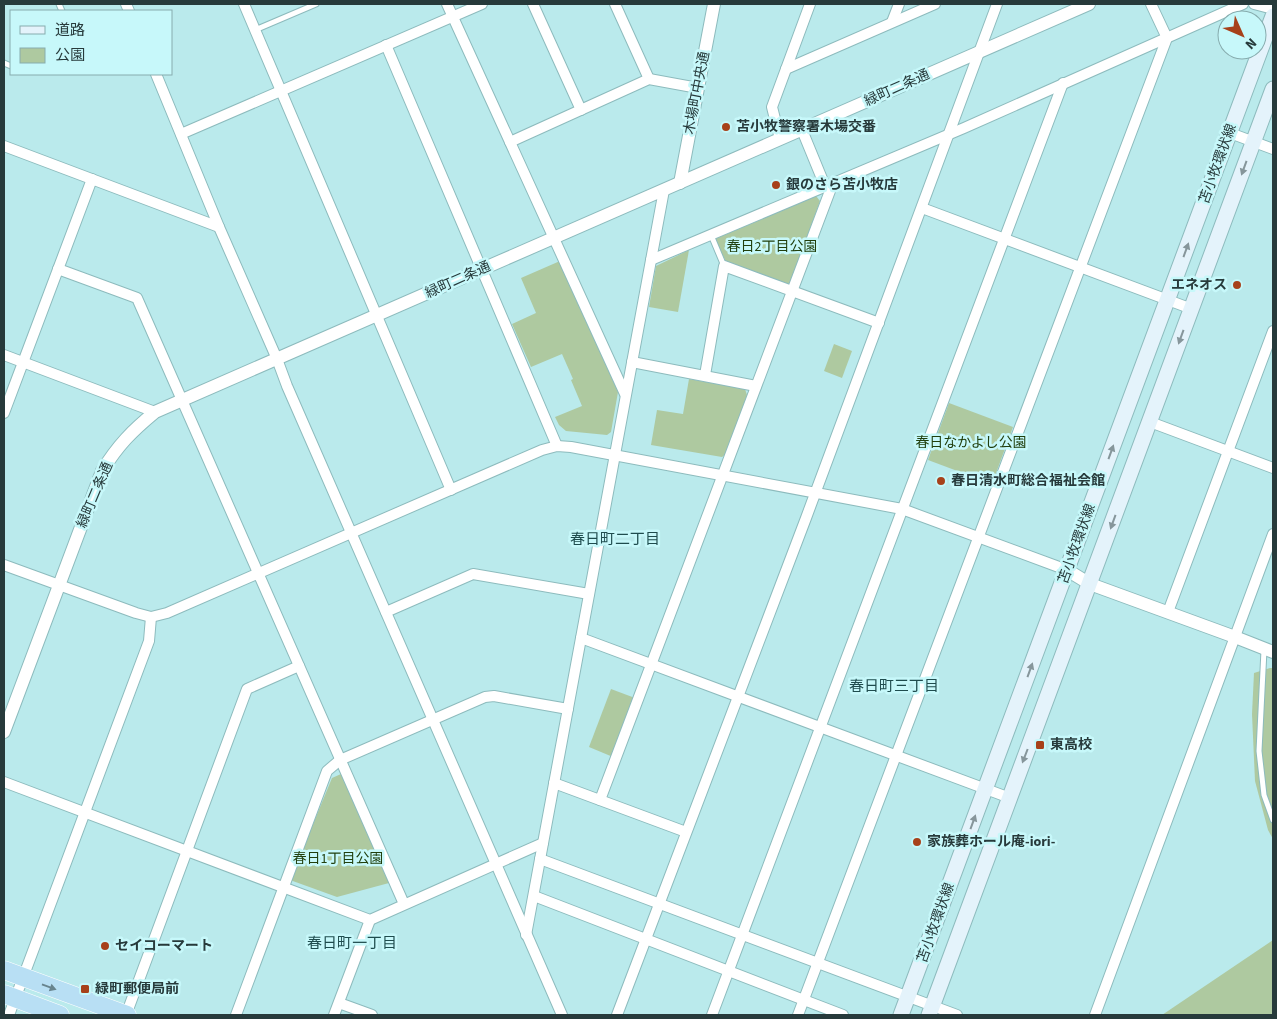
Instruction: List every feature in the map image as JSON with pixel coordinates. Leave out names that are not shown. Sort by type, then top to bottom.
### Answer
[{"type":"highway","points":[[4,970],[126,1015]]},
{"type":"highway","points":[[10,996],[60,1015]]},
{"type":"main road","name":"苫小牧環状線","points":[[901,1015],[1273,16]]},
{"type":"main road","name":"苫小牧環状線","points":[[930,1011],[1273,89]]},
{"type":"street","points":[[244,4],[451,490]]},
{"type":"street","points":[[447,4],[626,394]]},
{"type":"street","points":[[181,134],[482,4]]},
{"type":"street","points":[[533,4],[581,110]]},
{"type":"street","points":[[615,4],[649,79]]},
{"type":"street","name":"木場町中央通","points":[[680,183],[714,4]]},
{"type":"street","points":[[780,139],[772,107],[810,4]]},
{"type":"street","points":[[892,22],[899,4]]},
{"type":"street","points":[[786,69],[935,4]]},
{"type":"street","points":[[618,1015],[998,4]]},
{"type":"street","name":"緑町二条通","points":[[4,732],[102,471],[117,448],[155,412],[1089,4]]},
{"type":"street","points":[[798,1015],[1167,38],[1151,4]]},
{"type":"street","points":[[651,260],[949,134],[1243,4]]},
{"type":"street","points":[[1254,4],[1273,9]]},
{"type":"street","points":[[386,45],[557,446]]},
{"type":"street","points":[[156,75],[287,386],[562,1015]]},
{"type":"street","points":[[510,142],[649,79],[698,88]]},
{"type":"street","points":[[712,1015],[1063,83]]},
{"type":"street","points":[[600,800],[792,290],[829,185],[802,130]]},
{"type":"street","points":[[1230,133],[1273,149]]},
{"type":"street","points":[[4,146],[219,227]]},
{"type":"street","points":[[4,413],[92,179]]},
{"type":"street","points":[[526,935],[664,190]]},
{"type":"street","points":[[922,208],[1192,309]]},
{"type":"street","points":[[705,375],[724,266],[879,323]]},
{"type":"street","points":[[58,269],[137,298],[404,904]]},
{"type":"street","points":[[1168,612],[1273,331]]},
{"type":"street","points":[[4,355],[155,412]]},
{"type":"street","points":[[632,362],[756,386]]},
{"type":"street","points":[[1150,422],[1273,468]]},
{"type":"street","points":[[4,565],[151,617],[168,613],[542,450],[557,446],[615,455],[902,509],[1067,570],[1090,584],[1268,650]]},
{"type":"street","points":[[1095,1015],[1273,534]]},
{"type":"street","points":[[386,612],[473,574],[589,594]]},
{"type":"street","points":[[9,1015],[10,996],[23,977],[149,641],[151,617]]},
{"type":"street","points":[[581,638],[1010,798]]},
{"type":"street","points":[[126,1015],[247,689],[299,666]]},
{"type":"street","points":[[236,1015],[327,771],[340,760],[485,697],[494,696],[568,708]]},
{"type":"street","points":[[4,782],[370,920]]},
{"type":"street","points":[[554,783],[686,832]]},
{"type":"street","points":[[334,1015],[370,920],[543,843]]},
{"type":"street","points":[[540,859],[908,997],[930,1011],[958,1015]]},
{"type":"street","points":[[534,896],[843,1015]]},
{"type":"street","points":[[339,1003],[372,1015]]},
{"type":"lane","points":[[255,30],[308,5],[316,4]]},
{"type":"lane","points":[[710,234],[724,266]]},
{"type":"lane","points":[[1268,650],[1259,751],[1264,795],[1273,820]]},
{"type":"green space","name":"春日2丁目公園","points":[[816,196],[820,201],[789,287],[727,264],[715,239]]},
{"type":"green space","points":[[689,250],[678,312],[649,307],[656,266]]},
{"type":"green space","points":[[560,261],[618,392],[611,432],[607,435],[566,431],[559,425],[555,417],[582,406],[562,354],[531,367],[512,324],[536,313],[521,278]]},
{"type":"green space","points":[[834,344],[852,351],[842,378],[824,371]]},
{"type":"green space","points":[[689,379],[745,389],[747,395],[726,454],[722,457],[651,445],[657,410],[683,414]]},
{"type":"green space","name":"春日なかよし公園","points":[[949,403],[1013,427],[992,484],[928,460]]},
{"type":"green space","points":[[1273,668],[1273,839],[1268,830],[1255,781],[1252,714],[1254,673]]},
{"type":"green space","points":[[611,689],[635,698],[613,757],[589,747]]},
{"type":"green space","name":"春日1丁目公園","points":[[341,774],[389,883],[337,897],[290,880],[332,778]]},
{"type":"green space","points":[[1273,940],[1273,1015],[1162,1015]]},
{"type":"place","name":"苫小牧警察署木場交番","points":[[726,127]]},
{"type":"place","name":"銀のさら苫小牧店","points":[[776,185]]},
{"type":"place","name":"エネオス","points":[[1237,285]]},
{"type":"place","name":"春日清水町総合福祉会館","points":[[941,481]]},
{"type":"place","name":"東高校","points":[[1040,745]]},
{"type":"place","name":"家族葬ホール庵-iori-","points":[[917,842]]},
{"type":"place","name":"セイコーマート","points":[[105,946]]},
{"type":"place","name":"緑町郵便局前","points":[[85,989]]},
{"type":"district","name":"春日町二丁目","points":[[615,539]]},
{"type":"district","name":"春日町三丁目","points":[[894,686]]},
{"type":"district","name":"春日町一丁目","points":[[352,943]]}]
